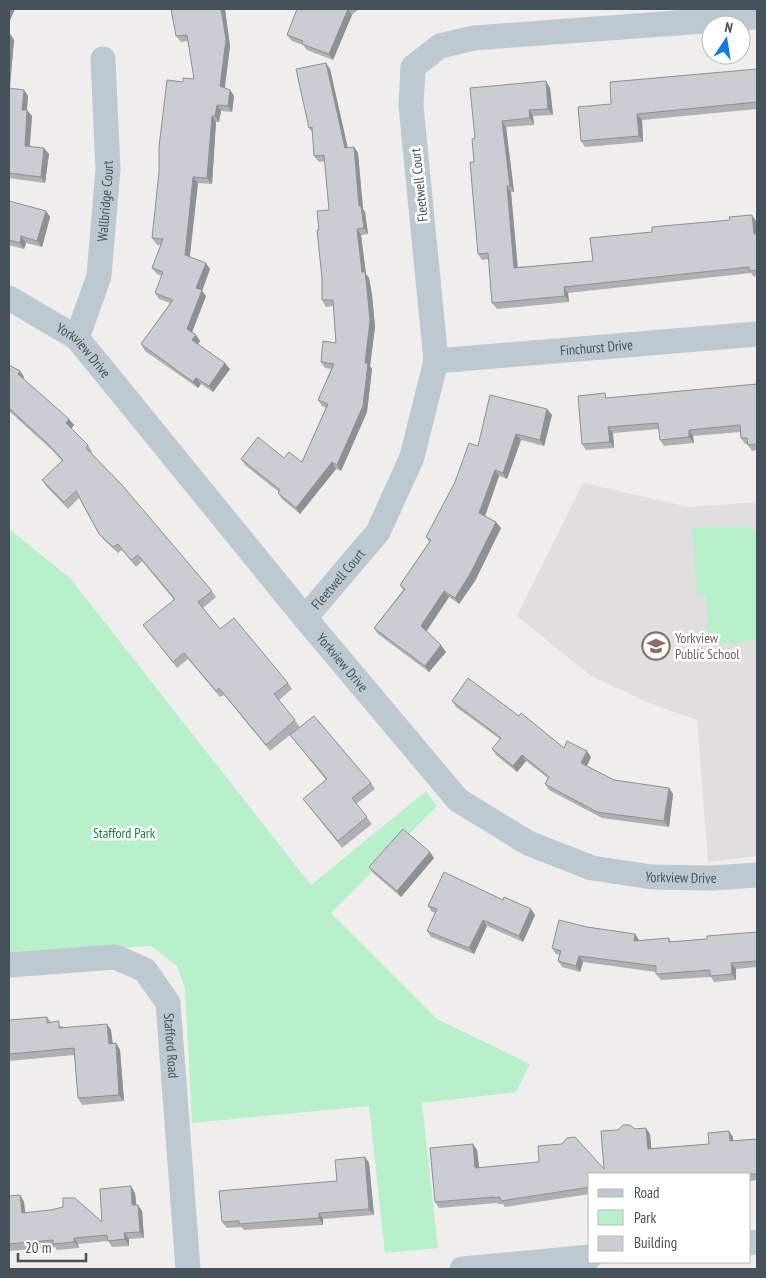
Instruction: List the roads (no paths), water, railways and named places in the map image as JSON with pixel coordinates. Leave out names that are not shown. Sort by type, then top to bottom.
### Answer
[{"type":"street","name":"Fleetwell Court","points":[[304,618],[378,532],[412,457],[436,361],[411,106],[413,67],[440,46],[474,38],[757,17]]},
{"type":"street","name":"Wallbridge Court","points":[[77,338],[99,276],[108,169],[103,59]]},
{"type":"street","name":"Yorkview Drive","points":[[9,298],[77,338],[304,618],[458,800],[528,843],[592,868],[652,877],[711,878],[757,875]]},
{"type":"street","name":"Finchurst Drive","points":[[436,361],[757,334]]},
{"type":"street","name":"Stafford Road","points":[[9,965],[115,957],[145,970],[168,1003],[188,1269]]},
{"type":"street","points":[[462,1269],[588,1258]]},
{"type":"place","name":"Yorkview Public School","points":[[656,646]]},
{"type":"park label","name":"Stafford Park","points":[[124,833]]}]
